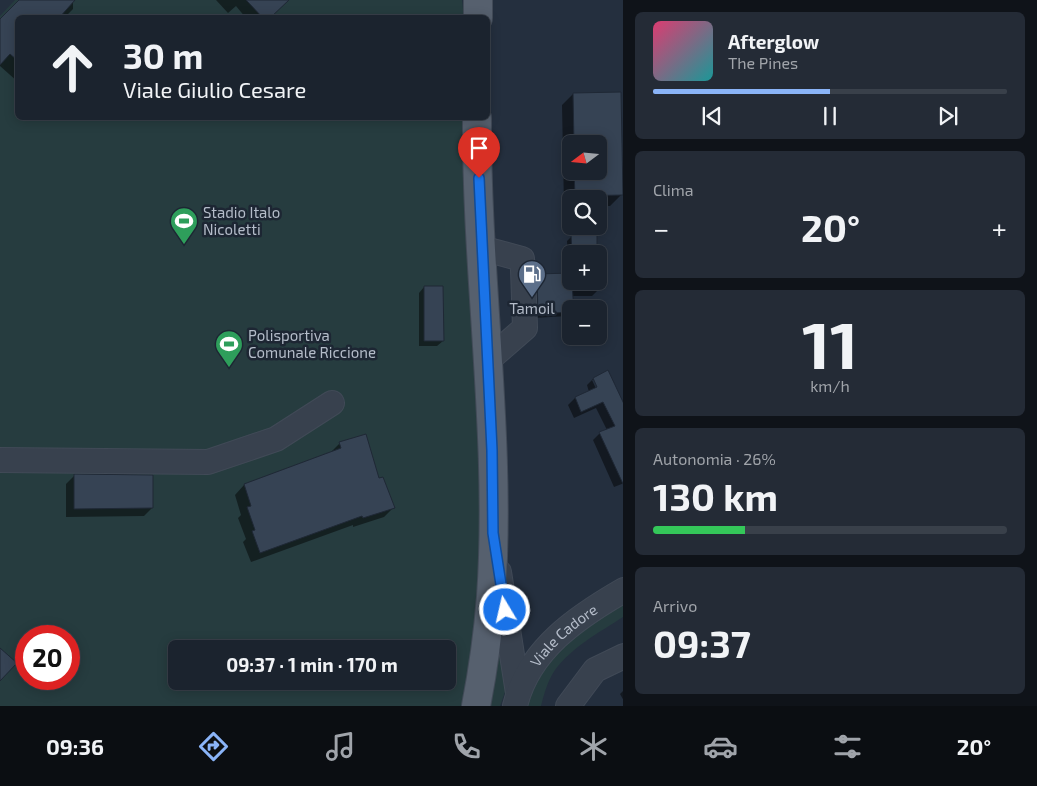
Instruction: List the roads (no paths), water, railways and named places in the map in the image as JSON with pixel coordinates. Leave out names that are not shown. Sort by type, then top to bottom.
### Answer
[{"type":"main road","points":[[476,706],[482,676],[491,598],[493,533],[492,450],[481,248],[478,120]]},
{"type":"street","points":[[481,248],[522,259],[523,269],[525,328],[487,361]]},
{"type":"street","points":[[0,460],[208,462],[276,439],[332,403]]},
{"type":"street","points":[[493,533],[517,700]]},
{"type":"street","name":"Viale Cadore","points":[[517,700],[530,669],[559,633],[592,608],[623,590]]},
{"type":"street","points":[[568,706],[595,670],[623,656]]},
{"type":"place","name":"Stadio Italo Nicoletti","points":[[184,245]]},
{"type":"place","name":"Tamoil","points":[[532,298]]},
{"type":"place","name":"Polisportiva Comunale Riccione","points":[[229,368]]}]
